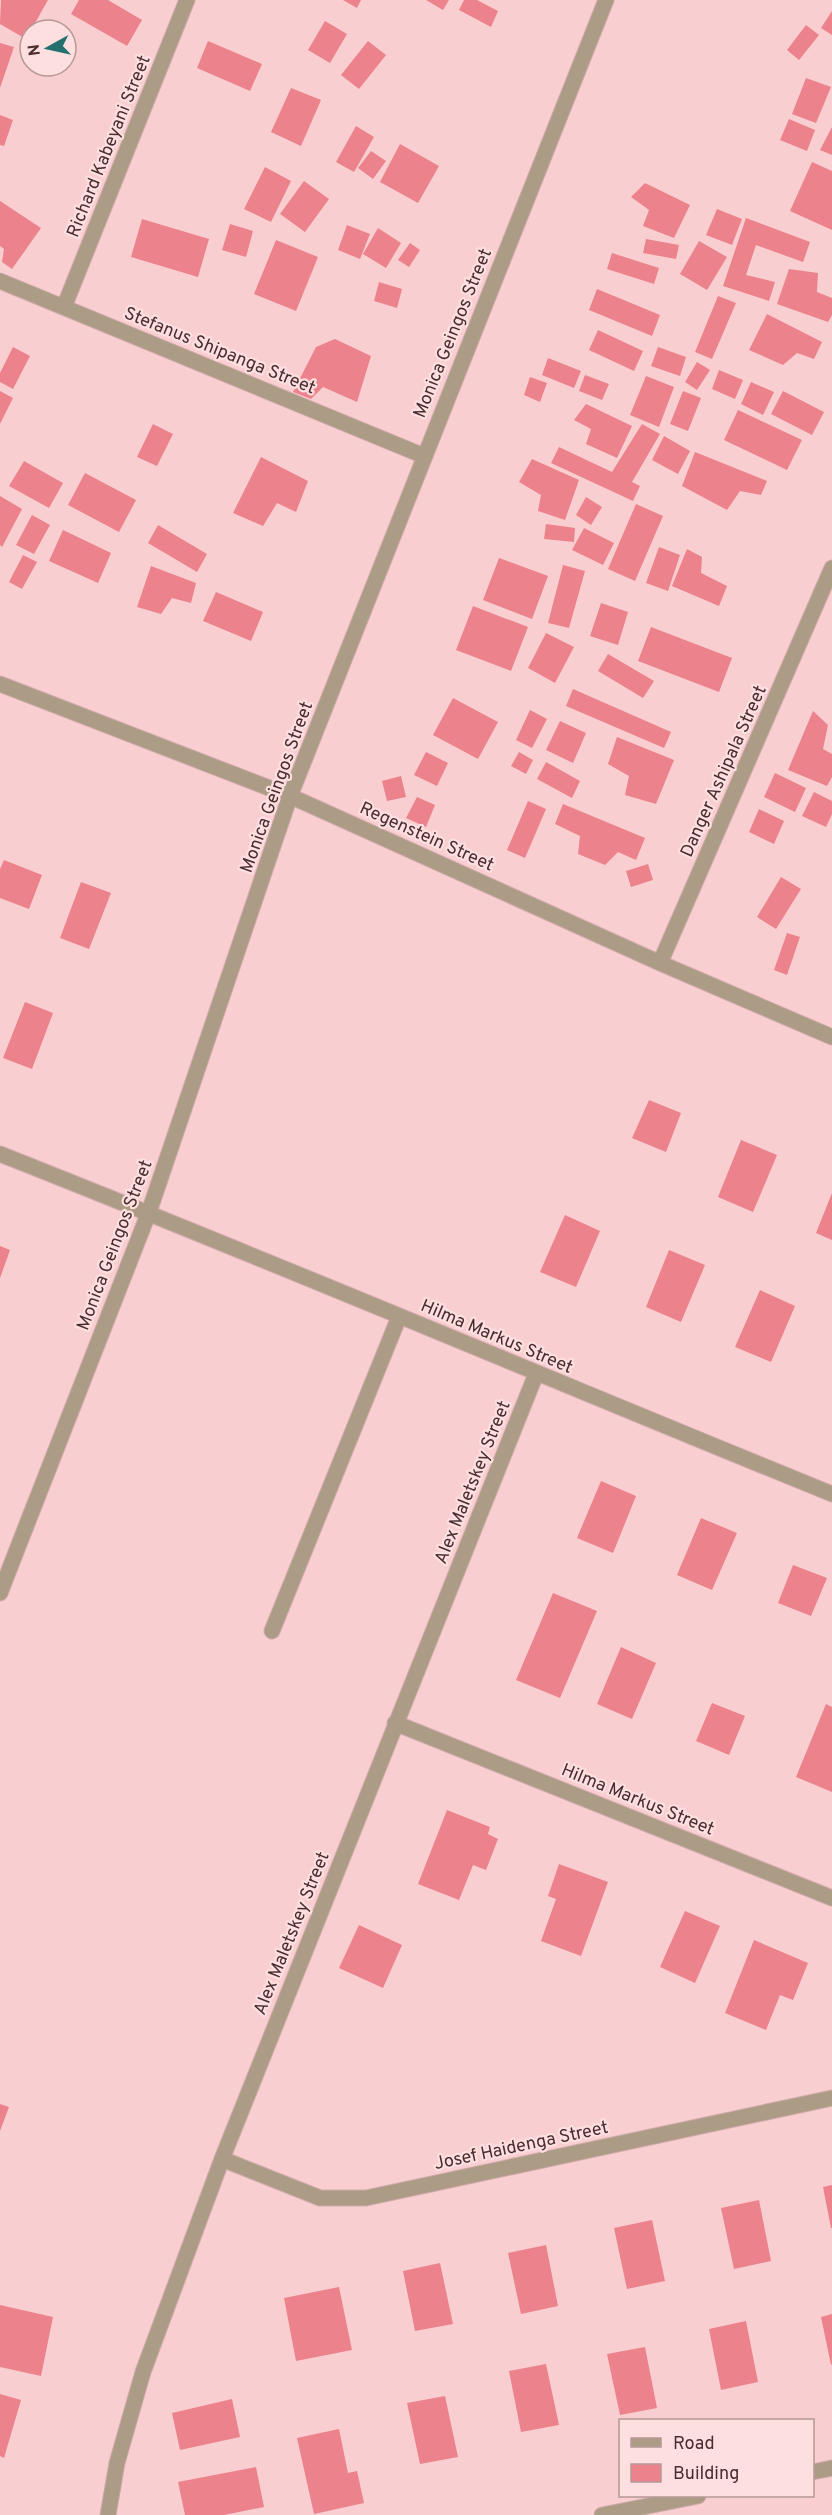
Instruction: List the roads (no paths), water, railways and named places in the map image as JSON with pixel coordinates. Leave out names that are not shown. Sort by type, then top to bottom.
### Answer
[{"type":"street","name":"Richard Kabeyani Street","points":[[64,307],[188,0]]},
{"type":"street","name":"Monica Geingos Street","points":[[0,1593],[149,1212],[290,796],[606,0]]},
{"type":"street","name":"Stefanus Shipanga Street","points":[[0,281],[424,456]]},
{"type":"street","name":"Danger Ashipala Street","points":[[660,963],[827,598],[832,567]]},
{"type":"street","name":"Regenstein Street","points":[[0,684],[290,796],[660,963],[832,1037]]},
{"type":"street","name":"Hilma Markus Street","points":[[0,1154],[149,1212],[536,1374],[832,1494]]},
{"type":"street","points":[[272,1630],[399,1317]]},
{"type":"street","name":"Alex Maletskey Street","points":[[108,2515],[117,2463],[142,2372],[222,2159],[536,1374]]},
{"type":"street","name":"Hilma Markus Street","points":[[395,1723],[832,1898]]},
{"type":"street","name":"Josef Haidenga Street","points":[[222,2159],[320,2198],[366,2198],[832,2098]]},
{"type":"street","points":[[814,2472],[832,2468]]},
{"type":"street","points":[[602,2515],[693,2497]]}]
